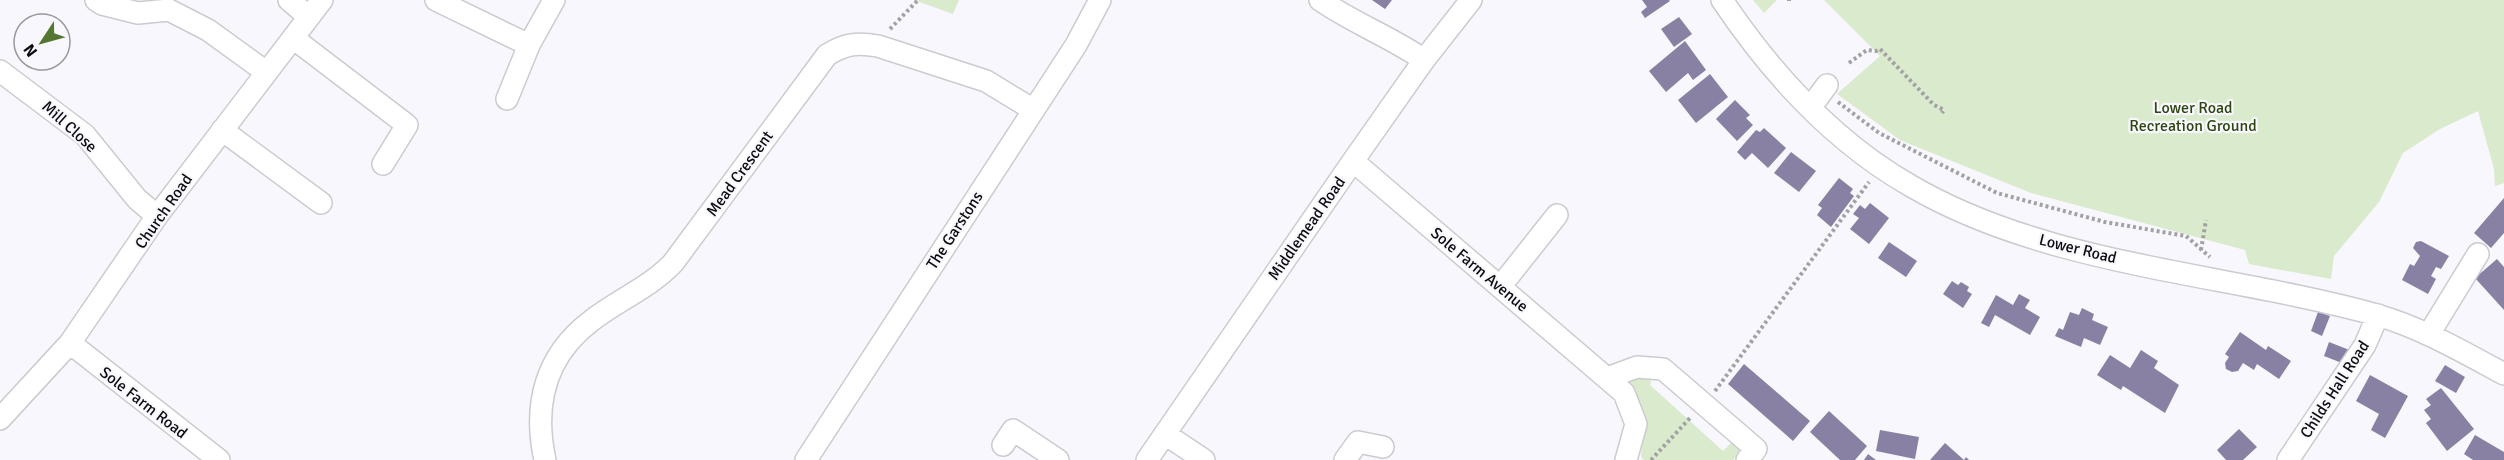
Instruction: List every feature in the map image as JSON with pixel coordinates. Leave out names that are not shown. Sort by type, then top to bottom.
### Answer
[{"type":"street","points":[[96,0],[102,4],[138,13],[170,10],[208,30],[266,72]]},
{"type":"street","points":[[289,0],[316,8]]},
{"type":"street","points":[[436,0],[529,45]]},
{"type":"street","points":[[507,99],[529,45],[554,0]]},
{"type":"street","name":"The Garstons","points":[[806,460],[1032,109],[1076,45],[1100,0]]},
{"type":"street","points":[[1320,0],[1340,14],[1406,47],[1424,60]]},
{"type":"street","name":"Middlemead Road","points":[[1147,460],[1424,60],[1471,0]]},
{"type":"street","name":"Lower Road","points":[[1722,0],[1772,66],[1809,108],[1879,167],[1912,188],[2011,231],[2130,261],[2378,315],[2428,334],[2504,374]]},
{"type":"street","name":"Church Road","points":[[0,419],[70,343],[157,216],[316,8]]},
{"type":"street","points":[[293,38],[407,125],[383,164]]},
{"type":"street","name":"Mead Crescent","points":[[545,460],[539,434],[539,408],[545,382],[557,359],[572,338],[592,320],[646,287],[673,263],[827,56],[843,45],[859,43],[875,45],[986,81],[1032,109]]},
{"type":"street","name":"Mill Close","points":[[0,71],[85,135],[137,199],[157,216]]},
{"type":"street","points":[[1809,108],[1825,88]]},
{"type":"street","points":[[222,130],[321,203]]},
{"type":"street","name":"Sole Farm Avenue","points":[[1353,161],[1624,393],[1636,424],[1626,460]]},
{"type":"street","points":[[1500,286],[1557,215]]},
{"type":"street","points":[[2428,334],[2478,254]]},
{"type":"street","name":"Childs Hall Road","points":[[2288,460],[2365,345],[2378,315]]},
{"type":"street","name":"Sole Farm Road","points":[[70,343],[219,460]]},
{"type":"street","points":[[1606,378],[1637,367],[1663,369],[1756,449],[1747,460]]},
{"type":"street","points":[[1003,445],[1013,430],[1058,460]]},
{"type":"street","points":[[1165,434],[1204,460]]},
{"type":"street","points":[[1345,460],[1358,442],[1383,447]]},
{"type":"path","points":[[875,45],[917,1]]},
{"type":"path","points":[[1849,63],[1867,50],[1880,49],[1934,105],[1944,110],[1942,113]]},
{"type":"path","points":[[1825,88],[1879,133],[1997,193],[2105,222],[2186,236]]},
{"type":"path","points":[[1651,460],[1704,402],[1749,346],[1874,174]]},
{"type":"path","points":[[2201,250],[2206,220]]},
{"type":"green space","points":[[914,0],[959,0],[953,14]]},
{"type":"green space","points":[[1753,0],[1777,0],[1764,13]]},
{"type":"green space","name":"Lower Road Recreation Ground","points":[[1824,0],[2504,0],[2504,183],[2495,186],[2494,169],[2478,111],[2440,129],[2403,153],[2379,202],[2334,256],[2331,279],[2249,264],[2245,250],[2031,193],[1900,140],[1837,94],[1880,56]]},
{"type":"green space","points":[[1638,376],[1651,380],[1650,385],[1723,451],[1733,441],[1743,448],[1733,460],[1644,460],[1641,457],[1645,418],[1627,383]]},
{"type":"building","points":[[1372,0],[1392,0],[1385,9]]},
{"type":"building","points":[[1642,0],[1670,1],[1645,18],[1641,12],[1647,7]]},
{"type":"building","points":[[1679,17],[1692,34],[1674,47],[1661,29]]},
{"type":"building","points":[[1685,41],[1706,70],[1693,80],[1688,73],[1666,92],[1649,71]]},
{"type":"building","points":[[1710,74],[1728,97],[1696,123],[1678,100]]},
{"type":"building","points":[[1735,100],[1750,115],[1746,118],[1753,125],[1737,141],[1716,119]]},
{"type":"building","points":[[1764,128],[1786,148],[1768,168],[1752,153],[1745,160],[1737,152],[1756,130],[1760,132]]},
{"type":"building","points":[[1791,152],[1816,171],[1799,192],[1774,173]]},
{"type":"building","points":[[1839,178],[1853,189],[1850,193],[1854,196],[1831,227],[1817,215],[1822,208],[1818,205]]},
{"type":"building","points":[[2504,198],[2504,233],[2491,248],[2474,233]]},
{"type":"building","points":[[1870,203],[1889,218],[1869,244],[1850,229],[1859,218],[1853,214],[1860,205],[1865,209]]},
{"type":"building","points":[[2421,241],[2449,256],[2441,269],[2436,267],[2431,276],[2436,279],[2428,294],[2402,280],[2410,264],[2414,266],[2420,256],[2413,248],[2416,242]]},
{"type":"building","points":[[1889,242],[1917,261],[1906,277],[1878,258]]},
{"type":"building","points":[[2497,259],[2504,267],[2504,310],[2475,278]]},
{"type":"building","points":[[1952,281],[1958,285],[1961,282],[1969,287],[1967,291],[1972,294],[1963,308],[1943,294]]},
{"type":"building","points":[[2019,294],[2030,300],[2025,308],[2040,317],[2030,335],[1995,315],[1989,327],[1981,323],[1996,295],[2013,305]]},
{"type":"building","points":[[2082,308],[2094,314],[2092,320],[2108,327],[2100,345],[2084,338],[2081,347],[2055,336],[2059,328],[2063,330],[2070,312],[2079,315]]},
{"type":"building","points":[[2318,312],[2330,316],[2322,336],[2311,331]]},
{"type":"building","points":[[2240,332],[2266,350],[2268,346],[2291,361],[2279,379],[2257,364],[2254,370],[2243,363],[2238,371],[2232,372],[2226,369],[2225,363],[2229,357],[2225,354]]},
{"type":"building","points":[[2329,342],[2352,351],[2347,365],[2324,356]]},
{"type":"building","points":[[2141,350],[2158,361],[2154,368],[2179,385],[2165,413],[2123,386],[2121,390],[2097,375],[2110,355],[2130,368]]},
{"type":"building","points":[[1744,364],[1810,421],[1793,441],[1728,384]]},
{"type":"building","points":[[2445,365],[2465,377],[2456,393],[2435,381]]},
{"type":"building","points":[[2370,375],[2408,396],[2385,438],[2371,430],[2379,414],[2356,401]]},
{"type":"building","points":[[2441,388],[2474,429],[2447,451],[2426,423],[2431,419],[2424,410],[2431,405],[2426,399]]},
{"type":"building","points":[[1829,411],[1867,446],[1855,460],[1840,460],[1810,432]]},
{"type":"building","points":[[2239,429],[2257,447],[2243,460],[2226,460],[2217,450]]},
{"type":"building","points":[[1880,430],[1919,437],[1915,459],[1876,451]]},
{"type":"building","points":[[2475,435],[2504,452],[2504,460],[2473,460],[2464,454]]},
{"type":"building","points":[[1945,443],[1964,460],[1930,460]]},
{"type":"building","points":[[1868,454],[1876,460],[1864,460]]}]
